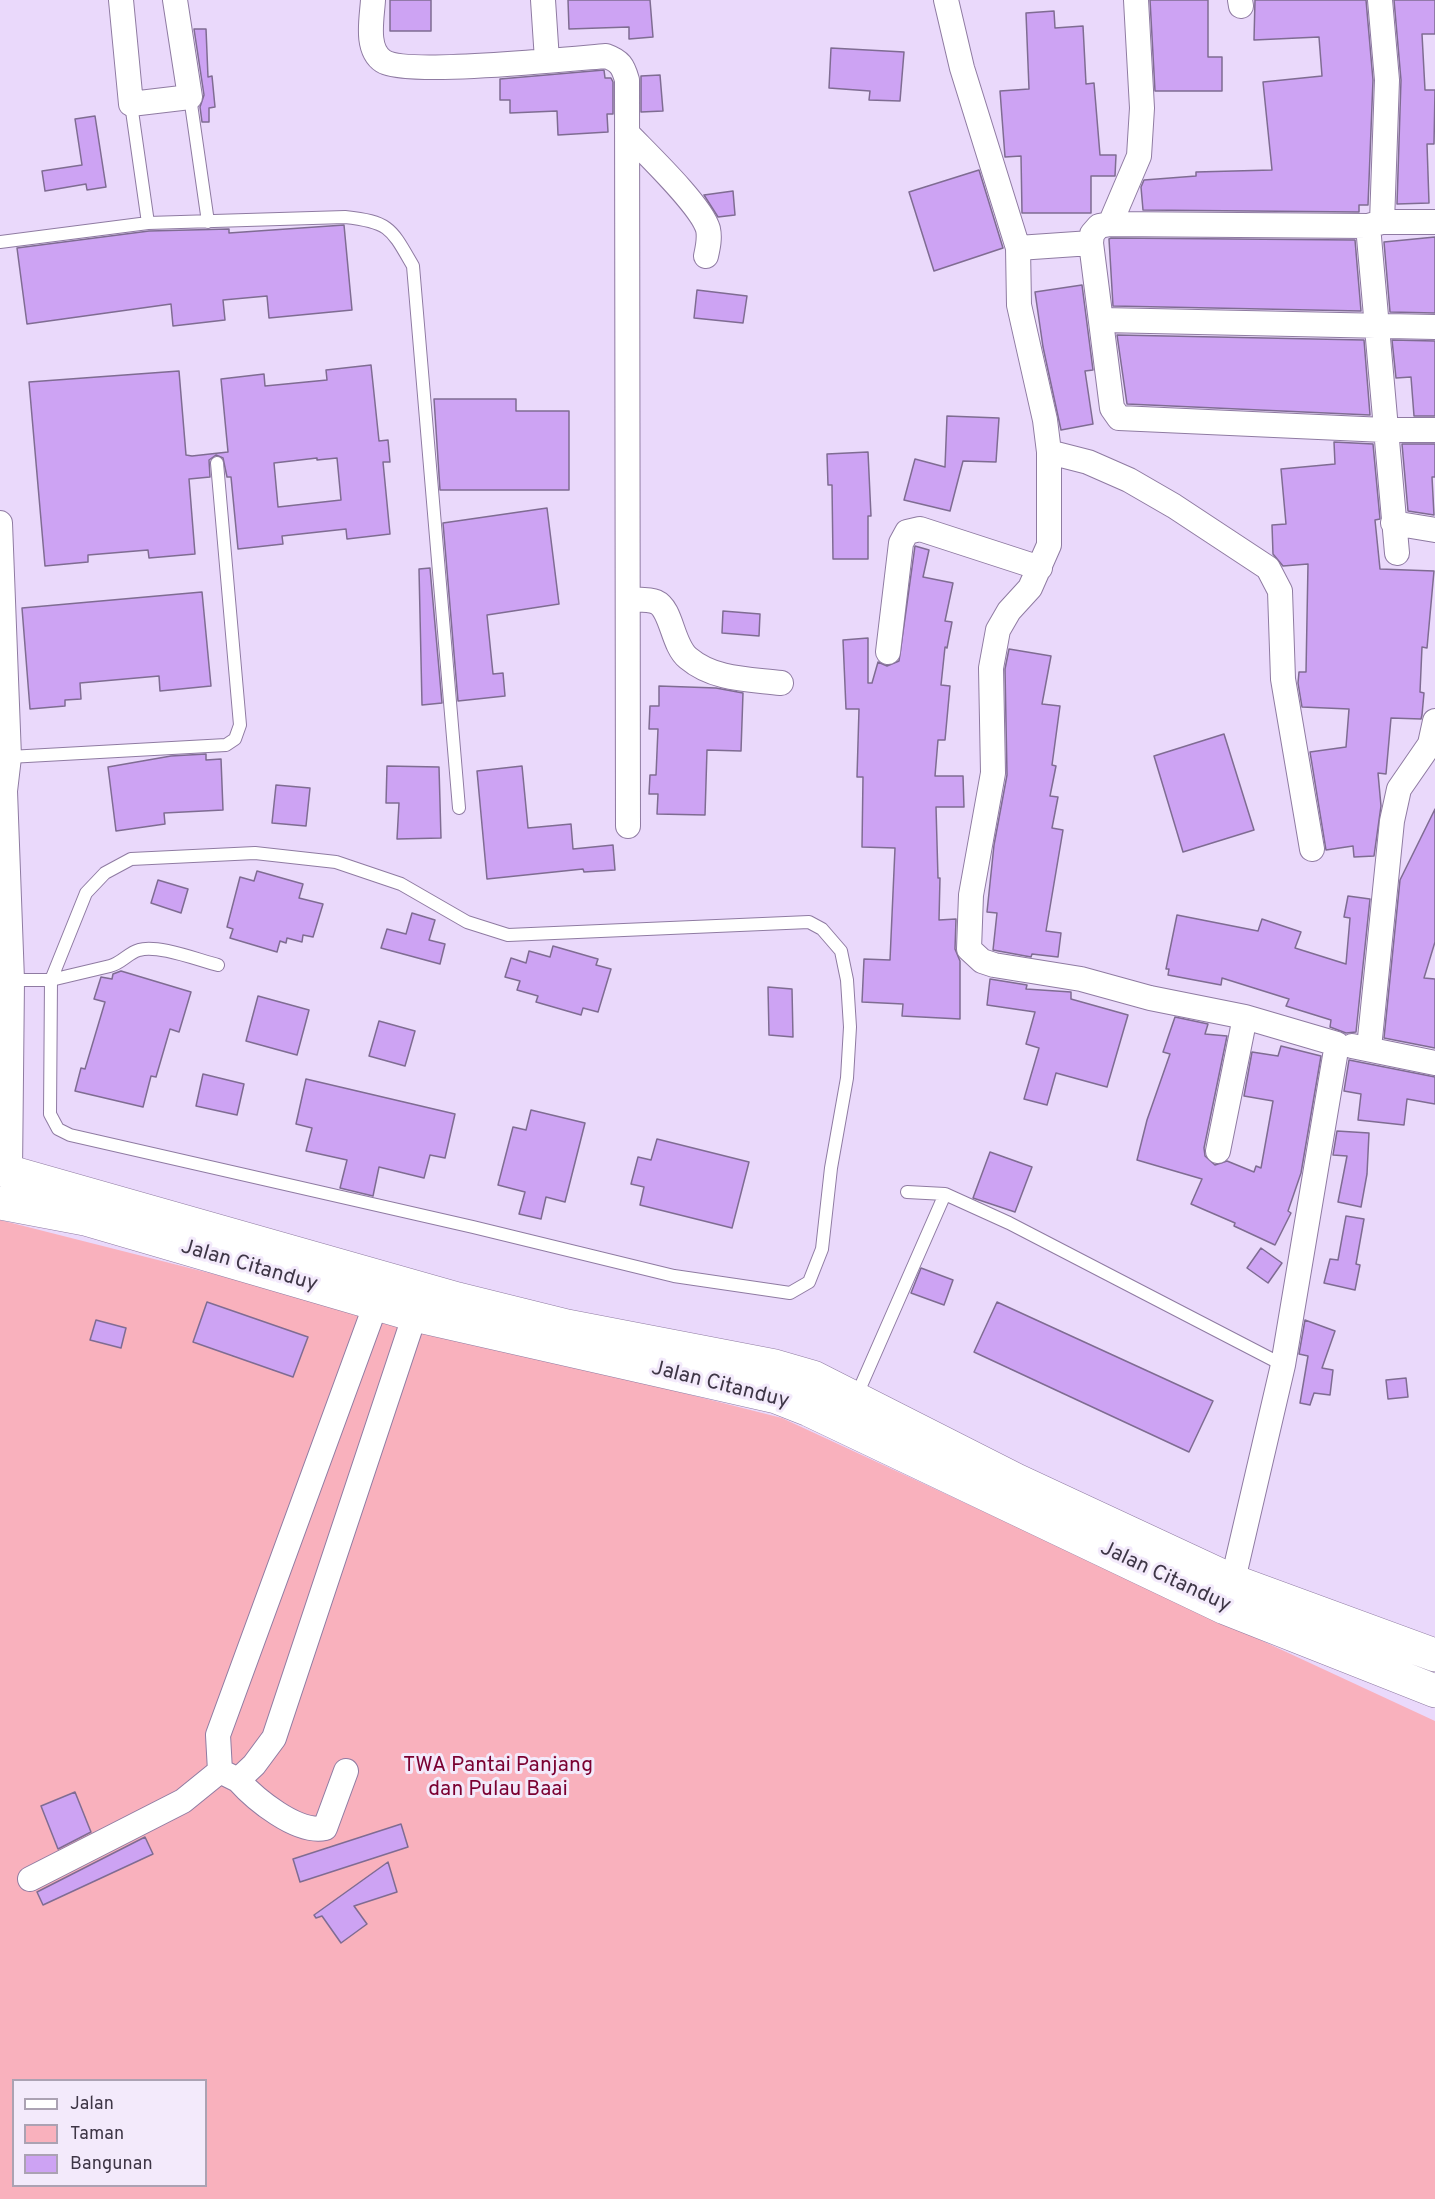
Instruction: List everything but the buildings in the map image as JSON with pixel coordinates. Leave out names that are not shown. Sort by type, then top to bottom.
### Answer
[{"type":"main road","name":"Jalan Citanduy","points":[[5,1170],[381,1291]]},
{"type":"main road","name":"Jalan Citanduy","points":[[0,1203],[85,1219],[381,1291],[776,1397],[1229,1594],[1435,1691]]},
{"type":"main road","name":"Jalan Citanduy","points":[[419,1301],[567,1326],[775,1366],[813,1377],[1016,1480],[1229,1594],[1435,1655]]},
{"type":"street","points":[[121,0],[131,104],[190,97],[175,0]]},
{"type":"street","points":[[373,0],[372,47],[382,60],[396,67],[606,56],[618,60],[627,80],[628,826]]},
{"type":"street","points":[[543,0],[547,60]]},
{"type":"street","points":[[945,0],[962,68],[1018,248],[1019,306],[1045,420],[1049,452],[1049,545],[1030,588],[1009,611],[998,630],[991,668],[993,773],[971,895],[969,949],[982,962],[994,965],[1081,979],[1150,998],[1245,1017],[1338,1044],[1368,1048],[1435,1063]]},
{"type":"street","points":[[1110,224],[1139,156],[1142,98],[1136,0]]},
{"type":"street","points":[[1380,0],[1387,80],[1375,224],[1385,430],[1397,553]]},
{"type":"street","points":[[627,133],[697,209],[708,227],[709,240],[706,256]]},
{"type":"street","points":[[1435,222],[1110,224],[1099,226],[1092,234],[1091,243],[1103,320],[1112,408],[1119,418],[1385,430],[1435,430]]},
{"type":"street","points":[[1018,248],[1091,243]]},
{"type":"street","points":[[1103,320],[1435,327]]},
{"type":"street","points":[[1049,452],[1088,462],[1129,480],[1174,506],[1268,568],[1280,591],[1283,679],[1312,849]]},
{"type":"street","points":[[0,523],[9,757],[2,790],[5,902],[12,980],[5,1170]]},
{"type":"street","points":[[1393,523],[1435,530]]},
{"type":"street","points":[[888,652],[901,543],[908,532],[920,529],[1040,568]]},
{"type":"street","points":[[628,599],[655,602],[663,606],[675,639],[686,656],[701,666],[719,675],[781,682]]},
{"type":"street","points":[[1368,1048],[1399,789],[1430,744],[1435,721]]},
{"type":"street","points":[[1218,1151],[1245,1017]]},
{"type":"street","points":[[1229,1594],[1283,1365],[1338,1044]]},
{"type":"street","points":[[346,1771],[325,1828],[316,1830],[266,1807],[229,1775],[219,1736],[381,1291]]},
{"type":"street","points":[[30,1879],[229,1775],[254,1765],[274,1738],[419,1301]]},
{"type":"lane","points":[[190,97],[208,222]]},
{"type":"lane","points":[[131,104],[148,223]]},
{"type":"lane","points":[[0,242],[148,223],[345,217],[376,220],[394,233],[413,266],[459,808]]},
{"type":"lane","points":[[9,757],[226,745],[235,739],[240,725],[217,463]]},
{"type":"lane","points":[[255,852],[336,862],[401,884],[467,922],[508,934],[809,921],[822,928],[841,951],[847,980],[850,1026],[847,1078],[831,1168],[822,1249],[809,1282],[790,1293],[674,1276],[473,1227],[70,1135],[58,1129],[50,1114],[51,980],[86,893],[105,873],[131,859],[255,852]]},
{"type":"lane","points":[[12,980],[51,980],[118,964],[136,950],[149,947],[218,965]]},
{"type":"lane","points":[[907,1192],[945,1194],[1009,1223],[1283,1365]]},
{"type":"lane","points":[[856,1397],[945,1194]]},
{"type":"green space","name":"TWA Pantai Panjang dan Pulau Baai","points":[[0,1220],[782,1418],[1435,1721],[1435,2199],[0,2199]]}]
